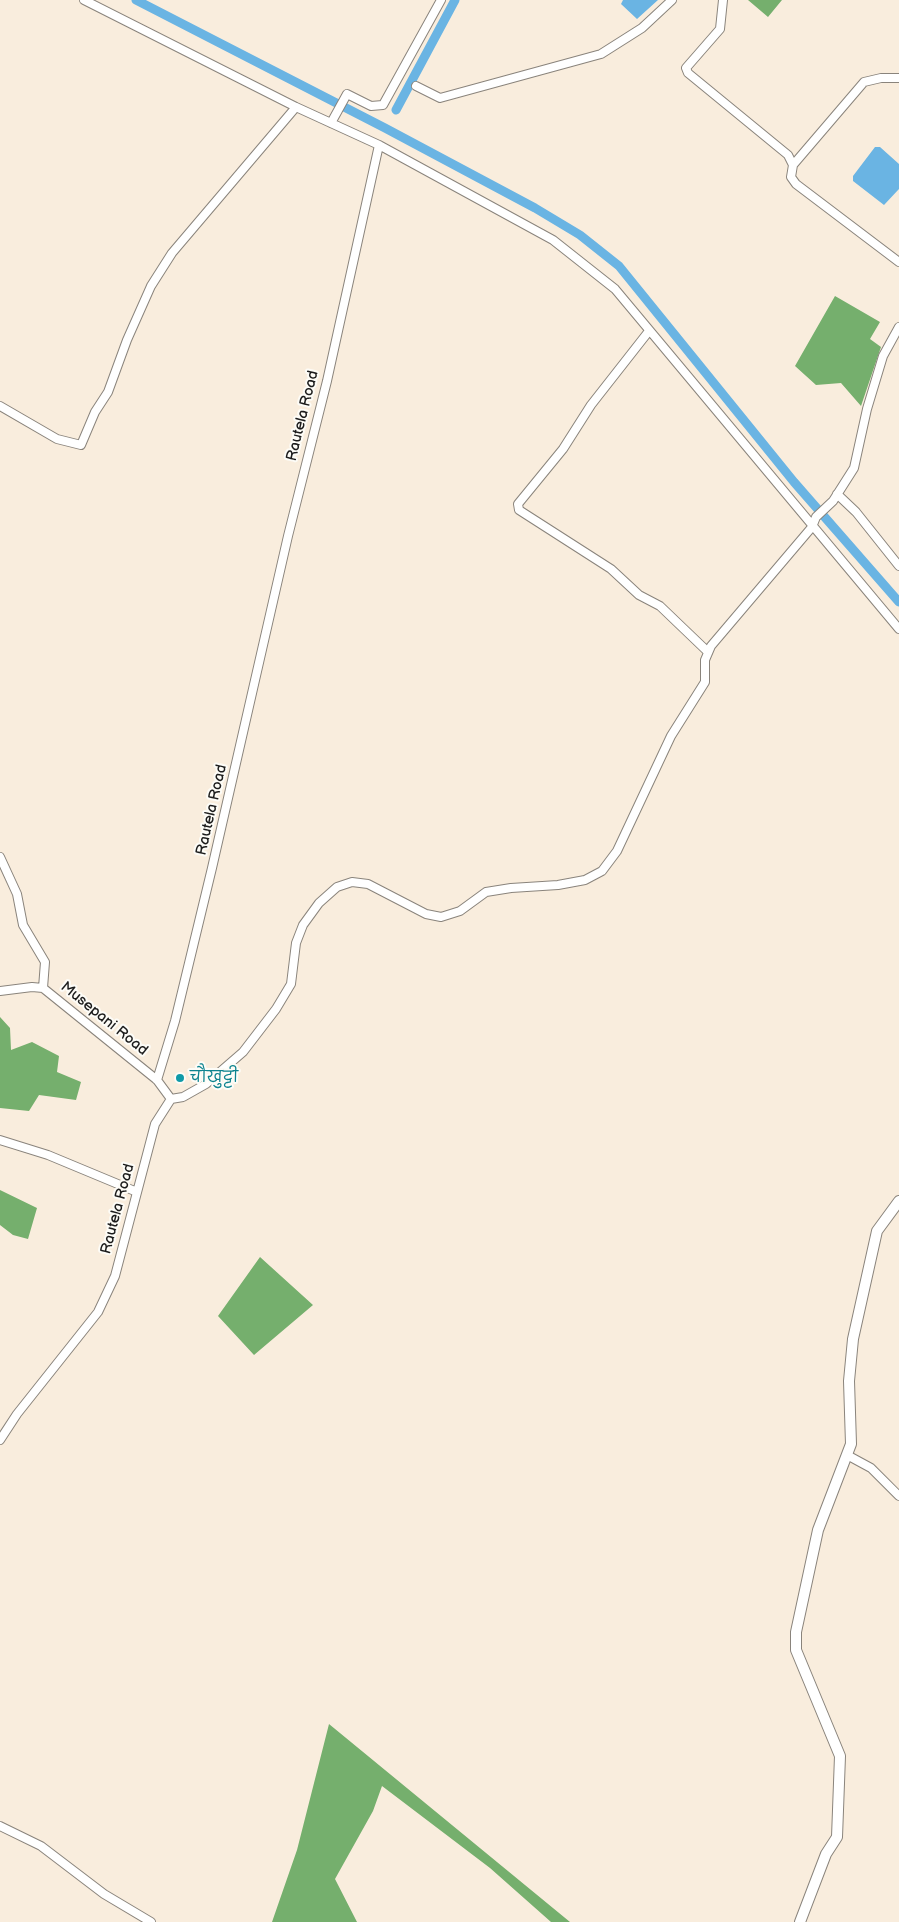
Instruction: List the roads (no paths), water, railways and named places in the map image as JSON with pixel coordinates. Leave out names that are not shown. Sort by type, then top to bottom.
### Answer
[{"type":"street","points":[[84,0],[296,107],[333,121],[553,240],[615,289],[899,629]]},
{"type":"street","points":[[333,121],[347,94],[371,106],[383,106],[441,0]]},
{"type":"street","points":[[416,86],[440,98],[600,54],[642,28],[672,0]]},
{"type":"street","points":[[723,0],[720,29],[686,68],[688,74],[788,155],[792,165],[791,177],[796,184],[899,262]]},
{"type":"street","points":[[792,165],[864,82],[881,78],[899,78]]},
{"type":"street","points":[[0,406],[57,439],[81,445],[95,412],[108,392],[127,340],[151,286],[166,262],[296,107]]},
{"type":"street","name":"Rautela Road","points":[[157,1080],[175,1021],[210,876],[288,536],[327,381],[379,145]]},
{"type":"street","points":[[157,1080],[171,1099],[183,1097],[206,1084],[242,1052],[276,1009],[291,984],[296,943],[304,925],[319,903],[337,887],[352,882],[368,884],[426,914],[441,917],[460,911],[486,892],[585,880],[602,871],[617,851],[671,736],[705,682],[705,660],[711,646],[812,527],[816,517],[835,498],[854,468],[868,409],[884,356],[899,327]]},
{"type":"street","points":[[649,330],[591,405],[563,449],[518,504],[518,510],[611,569],[639,595],[660,606],[708,652]]},
{"type":"street","points":[[835,498],[856,512],[899,566]]},
{"type":"street","points":[[0,857],[17,894],[23,925],[45,962],[43,988]]},
{"type":"street","name":"Musepani Road","points":[[0,991],[32,986],[43,988],[157,1080]]},
{"type":"street","name":"Rautela Road","points":[[0,1440],[17,1414],[98,1312],[114,1276],[155,1124],[171,1099]]},
{"type":"street","points":[[0,1140],[48,1155],[137,1192]]},
{"type":"street","points":[[800,1922],[826,1854],[837,1836],[840,1756],[796,1650],[796,1632],[818,1530],[851,1444],[849,1381],[853,1339],[876,1230],[899,1201]]},
{"type":"street","points":[[847,1455],[871,1468],[899,1496]]},
{"type":"street","points":[[0,1826],[41,1846],[104,1894],[151,1922]]},
{"type":"water","points":[[623,0],[658,0],[637,19],[621,4]]},
{"type":"water","points":[[875,147],[880,147],[899,164],[899,189],[884,205],[853,181],[853,176]]},
{"type":"waterway","points":[[136,0],[385,128],[535,208],[580,235],[619,266],[794,482],[899,602]]},
{"type":"waterway","points":[[396,110],[455,0]]},
{"type":"place","name":"चौखुट्टी","points":[[180,1078]]}]
